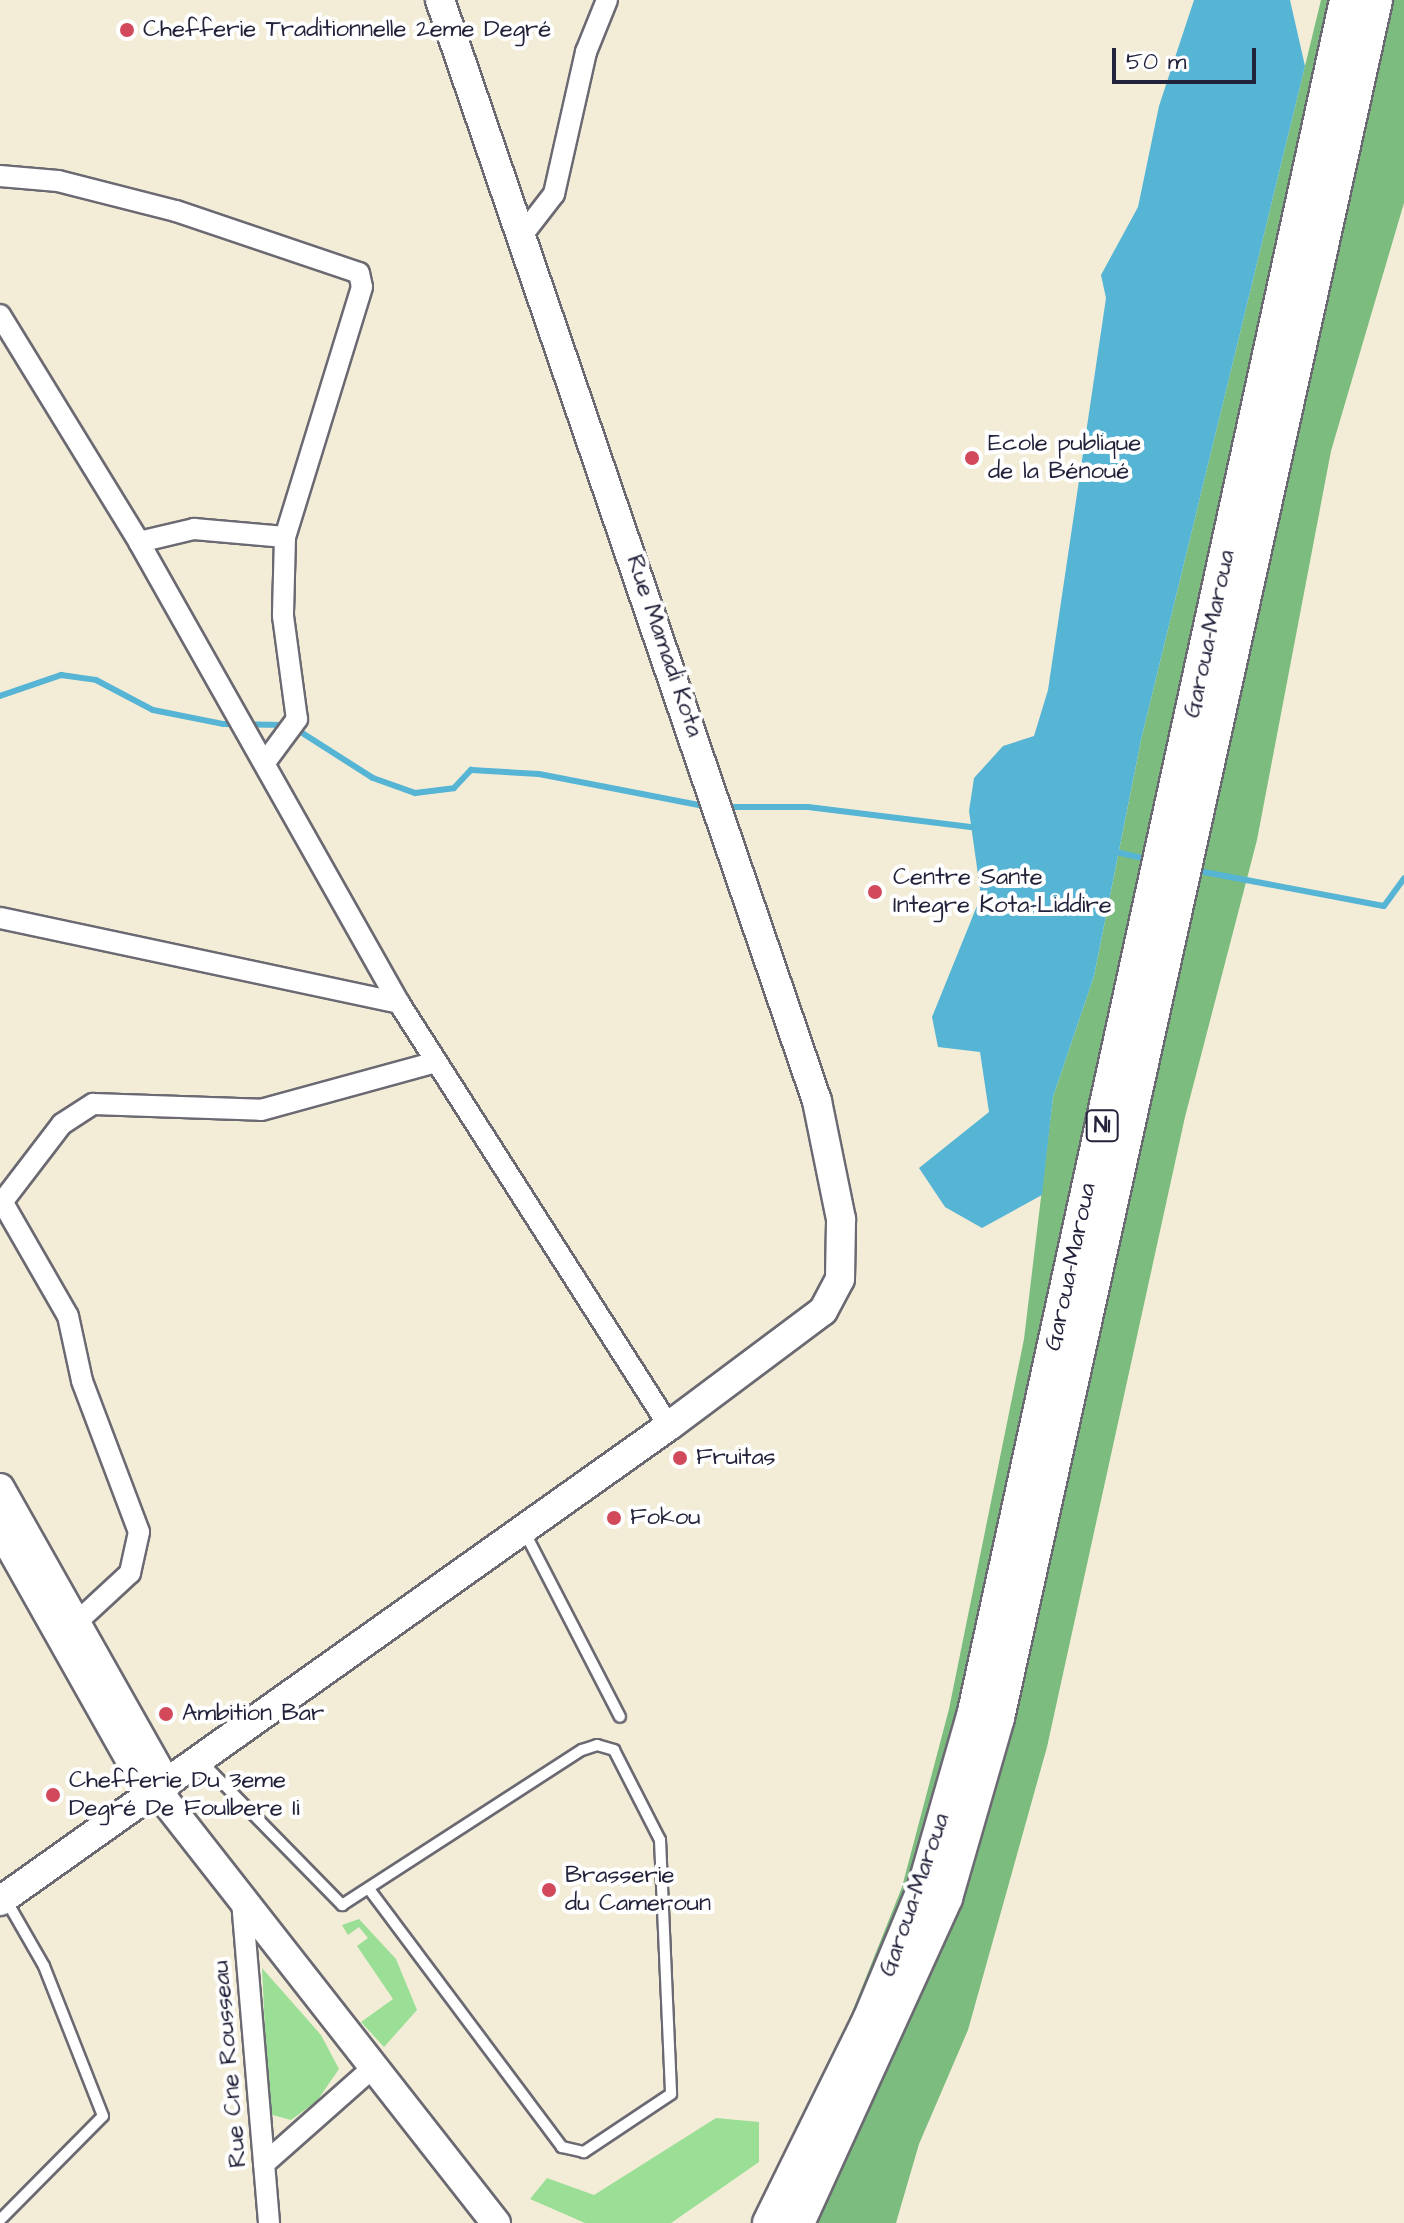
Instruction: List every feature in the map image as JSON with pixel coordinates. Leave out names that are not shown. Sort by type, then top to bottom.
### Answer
[{"type":"highway","name":"Garoua-Maroua","points":[[769,2223],[869,2020],[923,1890],[974,1712],[1346,0]]},
{"type":"highway","name":"Garoua-Maroua","points":[[798,2223],[946,1898],[998,1718],[1376,0]]},
{"type":"main road","name":"Rue Mamadi Kota","points":[[440,0],[523,234],[817,1101],[841,1219],[840,1279],[832,1301],[669,1426]]},
{"type":"main road","points":[[2,1900],[161,1794],[201,1761],[669,1426]]},
{"type":"main road","points":[[0,1488],[76,1623],[161,1794]]},
{"type":"main road","points":[[0,1529],[161,1794],[242,1901],[376,2065],[496,2223]]},
{"type":"street","points":[[523,234],[554,194],[586,52],[607,0]]},
{"type":"street","points":[[0,176],[58,181],[176,211],[359,273],[362,287],[285,537],[283,616],[297,719],[266,761]]},
{"type":"street","points":[[0,315],[139,542],[266,761],[399,1003],[669,1426]]},
{"type":"street","points":[[139,542],[194,529],[285,537]]},
{"type":"street","points":[[0,918],[399,1003]]},
{"type":"street","points":[[76,1623],[130,1573],[137,1524],[82,1381],[68,1316],[2,1204],[62,1124],[93,1104],[261,1110],[437,1062]]},
{"type":"street","name":"Rue Cne Rousseau","points":[[242,1901],[269,2223]]},
{"type":"street","points":[[264,2164],[376,2065]]},
{"type":"lane","points":[[523,1529],[620,1717]]},
{"type":"lane","points":[[201,1761],[332,1901],[353,1904],[582,1750],[597,1745],[614,1750],[660,1840],[671,2094],[584,2152],[562,2147],[371,1892]]},
{"type":"lane","points":[[0,2220],[103,2116],[44,1966],[2,1900]]},
{"type":"green space","points":[[1321,0],[1404,0],[1404,203],[1331,451],[1257,840],[1185,1117],[1047,1747],[968,2030],[919,2144],[896,2223],[751,2223],[811,2115],[902,1887],[949,1709],[1024,1339],[1053,1097],[1094,976],[1141,740]]},
{"type":"green space","points":[[359,1919],[396,1959],[417,2010],[384,2047],[361,2022],[393,1999],[357,1946],[368,1938],[359,1927],[348,1935],[342,1925]]},
{"type":"green space","points":[[262,1968],[321,2035],[339,2069],[317,2101],[291,2120],[269,2114]]},
{"type":"green space","points":[[716,2118],[759,2122],[759,2162],[671,2223],[585,2223],[530,2199],[547,2178],[594,2195]]},
{"type":"water","points":[[1194,0],[1290,0],[1305,66],[1141,740],[1094,976],[1053,1097],[1042,1195],[982,1228],[945,1207],[919,1168],[989,1112],[980,1052],[938,1047],[932,1017],[981,896],[969,811],[974,778],[1003,746],[1034,736],[1048,690],[1106,298],[1101,275],[1138,207],[1159,106]]},
{"type":"waterway","points":[[0,696],[61,675],[96,680],[153,710],[223,724],[286,725]]},
{"type":"waterway","points":[[296,729],[373,778],[415,793],[454,788],[471,770],[539,774],[708,807]]},
{"type":"waterway","points":[[723,807],[808,807],[979,828]]},
{"type":"waterway","points":[[1112,851],[1148,859]]},
{"type":"waterway","points":[[1193,870],[1384,906],[1404,878]]},
{"type":"place","name":"Chefferie Traditionnelle 2eme Degré","points":[[127,30]]},
{"type":"place","name":"Ecole publique de la Bénoué","points":[[972,458]]},
{"type":"place","name":"Centre Sante Integre Kota-Liddire","points":[[875,892]]},
{"type":"place","name":"Fruitas","points":[[680,1458]]},
{"type":"place","name":"Fokou","points":[[614,1518]]},
{"type":"place","name":"Ambition Bar","points":[[166,1714]]},
{"type":"place","name":"Chefferie Du 3eme Degré De Foulbere Ii","points":[[53,1795]]},
{"type":"place","name":"Brasserie du Cameroun","points":[[549,1890]]}]
